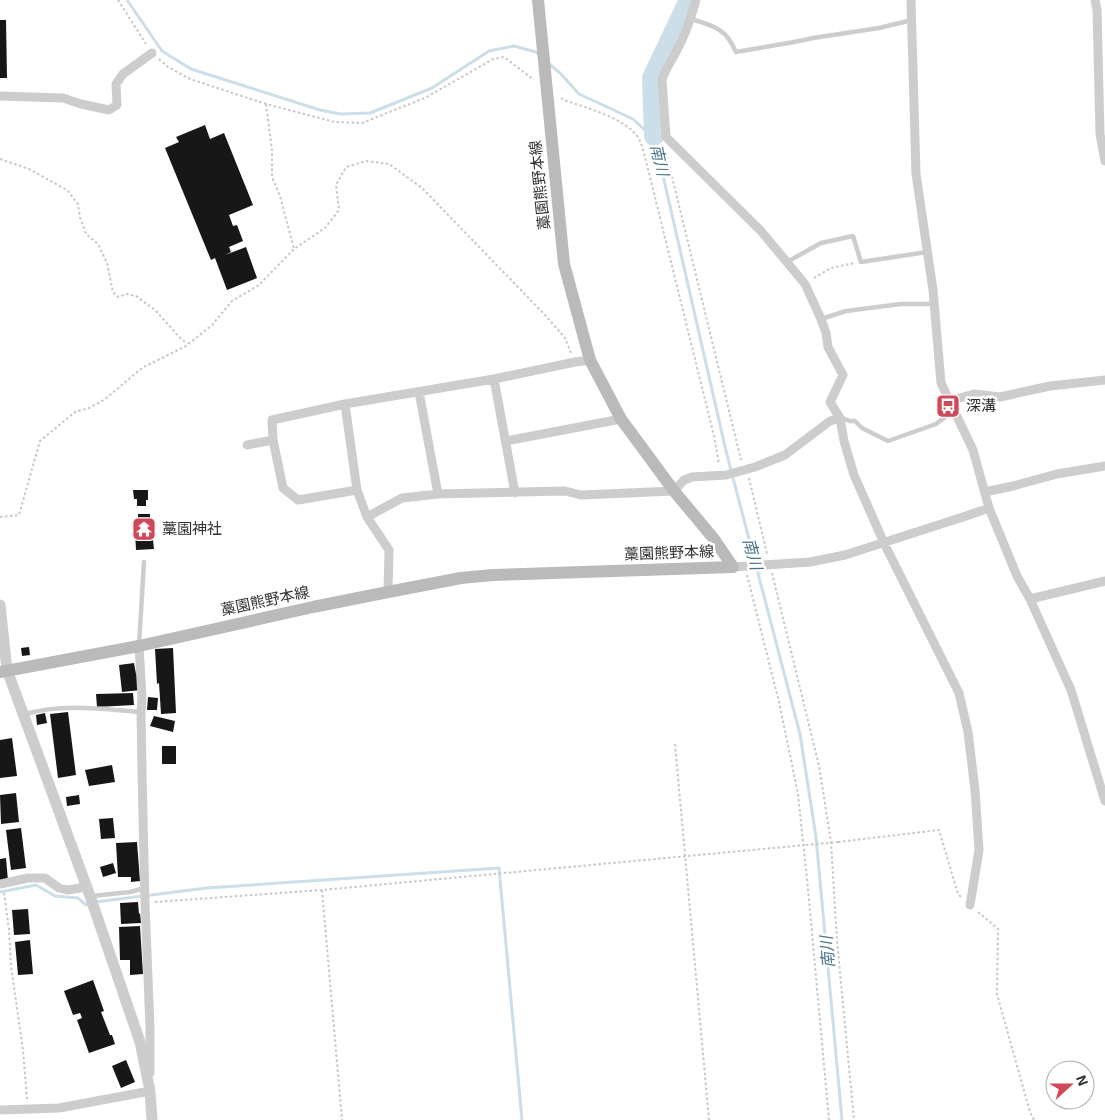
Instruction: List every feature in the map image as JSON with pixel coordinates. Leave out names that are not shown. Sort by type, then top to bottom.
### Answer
[{"type":"main road","name":"藁園熊野本線","points":[[538,0],[564,264],[590,360],[621,420],[674,491],[714,539],[742,566]]},
{"type":"main road","name":"藁園熊野本線","points":[[4,671],[139,646],[313,607],[461,578],[493,575],[742,566]]},
{"type":"street","points":[[696,0],[691,18],[677,51],[664,72],[662,80],[666,137],[761,232],[787,262],[804,284],[821,319],[828,347],[842,375],[830,402],[840,418],[844,441],[854,475],[884,543],[959,693],[966,724],[975,790],[979,850],[970,905]]},
{"type":"street","points":[[911,0],[916,174],[928,252],[942,383],[973,450],[989,508],[1017,576],[1030,599],[1071,690],[1102,786],[1105,801]]},
{"type":"street","points":[[1095,0],[1097,10],[1100,134],[1105,161]]},
{"type":"street","points":[[0,96],[63,98],[80,104],[109,110],[117,105],[116,84],[123,74],[152,53]]},
{"type":"street","points":[[358,490],[298,500],[283,488],[273,440],[272,420],[345,404],[494,379],[590,360]]},
{"type":"street","points":[[494,379],[515,493]]},
{"type":"street","points":[[949,401],[974,394],[1000,397],[1050,386],[1105,380]]},
{"type":"street","points":[[419,392],[438,494]]},
{"type":"street","points":[[345,404],[358,490],[367,517],[389,550],[388,592]]},
{"type":"street","points":[[367,517],[402,498],[438,494],[565,491],[581,495],[674,491],[684,480],[692,477],[723,475],[755,467],[786,455],[830,421],[840,418]]},
{"type":"street","points":[[506,441],[621,420]]},
{"type":"street","points":[[247,445],[273,440]]},
{"type":"street","points":[[985,492],[1058,474],[1105,466]]},
{"type":"street","points":[[742,566],[810,562],[845,555],[989,508]]},
{"type":"street","points":[[1030,599],[1105,581]]},
{"type":"street","points":[[0,605],[4,671],[24,715],[89,892],[140,1042],[150,1091]]},
{"type":"street","points":[[139,646],[142,697],[144,888],[152,1120]]},
{"type":"street","points":[[1,884],[28,878],[45,878],[59,888],[89,892]]},
{"type":"street","points":[[0,1110],[59,1108],[150,1091]]},
{"type":"lane","points":[[691,18],[723,32],[730,39],[736,52],[879,28],[912,20]]},
{"type":"lane","points":[[787,262],[821,243],[853,236],[861,262],[928,252]]},
{"type":"lane","points":[[821,319],[846,311],[901,304],[934,304]]},
{"type":"lane","points":[[840,418],[855,421],[862,428],[888,441],[936,424],[954,410]]},
{"type":"lane","points":[[139,646],[144,562]]},
{"type":"lane","points":[[24,715],[52,708],[92,708],[141,712]]},
{"type":"lane","points":[[89,892],[130,892],[144,888]]},
{"type":"path","points":[[118,0],[152,53],[168,67],[190,79],[266,104],[335,122],[362,123],[427,97],[493,59],[504,57],[564,100],[600,112],[625,124],[639,139],[646,161],[723,475]]},
{"type":"path","points":[[266,104],[272,150],[272,177],[280,196],[294,249]]},
{"type":"path","points":[[666,137],[666,150],[740,459],[749,476],[768,564],[819,766],[831,842],[854,1120]]},
{"type":"path","points":[[0,159],[29,169],[67,190],[78,204],[86,234],[98,244],[107,263],[113,292],[118,297],[127,294],[136,296],[155,310],[182,340],[189,343]]},
{"type":"path","points":[[0,517],[19,515],[40,441],[75,412],[89,408],[104,400],[142,368],[189,343],[212,325],[232,301],[259,285],[294,249],[325,228],[339,210],[336,185],[346,167],[366,161],[389,164],[422,188],[546,316],[565,338],[575,362]]},
{"type":"path","points":[[804,284],[831,268],[861,262]]},
{"type":"path","points":[[742,566],[751,589],[779,702],[798,794],[829,1120]]},
{"type":"path","points":[[675,744],[709,1120]]},
{"type":"path","points":[[145,903],[322,890],[838,842],[939,830],[958,894],[998,930],[997,994],[1030,1112],[1034,1120]]},
{"type":"path","points":[[1,884],[9,930],[10,966],[23,1050],[28,1109]]},
{"type":"path","points":[[322,890],[342,1120]]},
{"type":"building","points":[[0,20],[6,20],[7,78],[0,78]]},
{"type":"building","points":[[205,125],[210,139],[224,133],[253,205],[229,215],[233,226],[237,225],[243,241],[229,247],[231,252],[225,255],[246,247],[257,278],[227,290],[215,258],[211,260],[165,148],[179,142],[176,137]]},
{"type":"building","points":[[133,490],[148,490],[146,506],[137,506],[137,499],[134,499]]},
{"type":"building","points":[[138,514],[150,514],[150,523],[138,523]]},
{"type":"building","points":[[152,530],[154,549],[136,550],[135,531]]},
{"type":"building","points":[[29,647],[30,655],[22,656],[21,648]]},
{"type":"building","points":[[173,648],[176,713],[161,714],[155,649]]},
{"type":"building","points":[[134,663],[136,674],[139,674],[141,690],[122,692],[119,665]]},
{"type":"building","points":[[133,693],[134,705],[97,707],[96,694]]},
{"type":"building","points":[[148,697],[158,698],[157,710],[147,710]]},
{"type":"building","points":[[68,712],[76,775],[58,778],[50,714]]},
{"type":"building","points":[[45,713],[47,723],[37,725],[36,715]]},
{"type":"building","points":[[154,716],[175,721],[173,732],[150,726]]},
{"type":"building","points":[[12,738],[17,776],[0,778],[0,740]]},
{"type":"building","points":[[162,746],[176,746],[176,764],[162,764]]},
{"type":"building","points":[[112,765],[115,782],[89,786],[85,770]]},
{"type":"building","points":[[16,793],[19,822],[1,824],[0,795]]},
{"type":"building","points":[[79,795],[80,804],[67,806],[66,797]]},
{"type":"building","points":[[113,818],[115,838],[101,839],[99,819]]},
{"type":"building","points":[[21,828],[26,868],[11,870],[6,830]]},
{"type":"building","points":[[137,842],[140,881],[131,882],[131,877],[118,877],[116,843]]},
{"type":"building","points":[[6,858],[8,881],[0,881],[0,859]]},
{"type":"building","points":[[113,863],[116,873],[103,877],[100,867]]},
{"type":"building","points":[[138,902],[141,923],[121,924],[120,903]]},
{"type":"building","points":[[28,909],[30,934],[14,935],[12,910]]},
{"type":"building","points":[[140,926],[143,974],[130,975],[130,960],[120,960],[119,927]]},
{"type":"building","points":[[30,940],[33,974],[18,975],[15,942]]},
{"type":"building","points":[[93,980],[104,1011],[101,1012],[115,1044],[89,1053],[77,1020],[82,1018],[80,1013],[73,1015],[64,991]]},
{"type":"building","points":[[126,1060],[135,1082],[121,1088],[112,1066]]},
{"type":"waterway","points":[[127,0],[162,51],[191,69],[320,110],[341,114],[370,113],[432,88],[489,51],[514,46],[536,52],[540,55]]},
{"type":"waterway","name":"南川","points":[[654,136],[652,78],[689,0]]},
{"type":"waterway","name":"南川","points":[[548,63],[579,94],[633,119],[649,134],[654,136],[726,451],[800,734],[816,837],[842,1120]]},
{"type":"waterway","points":[[95,902],[207,888],[499,868],[522,1120]]},
{"type":"waterway","points":[[0,892],[36,885],[55,896],[78,898],[86,905],[89,904]]},
{"type":"place","name":"深溝","points":[[948,406]]},
{"type":"place","name":"藁園神社","points":[[144,529]]}]
